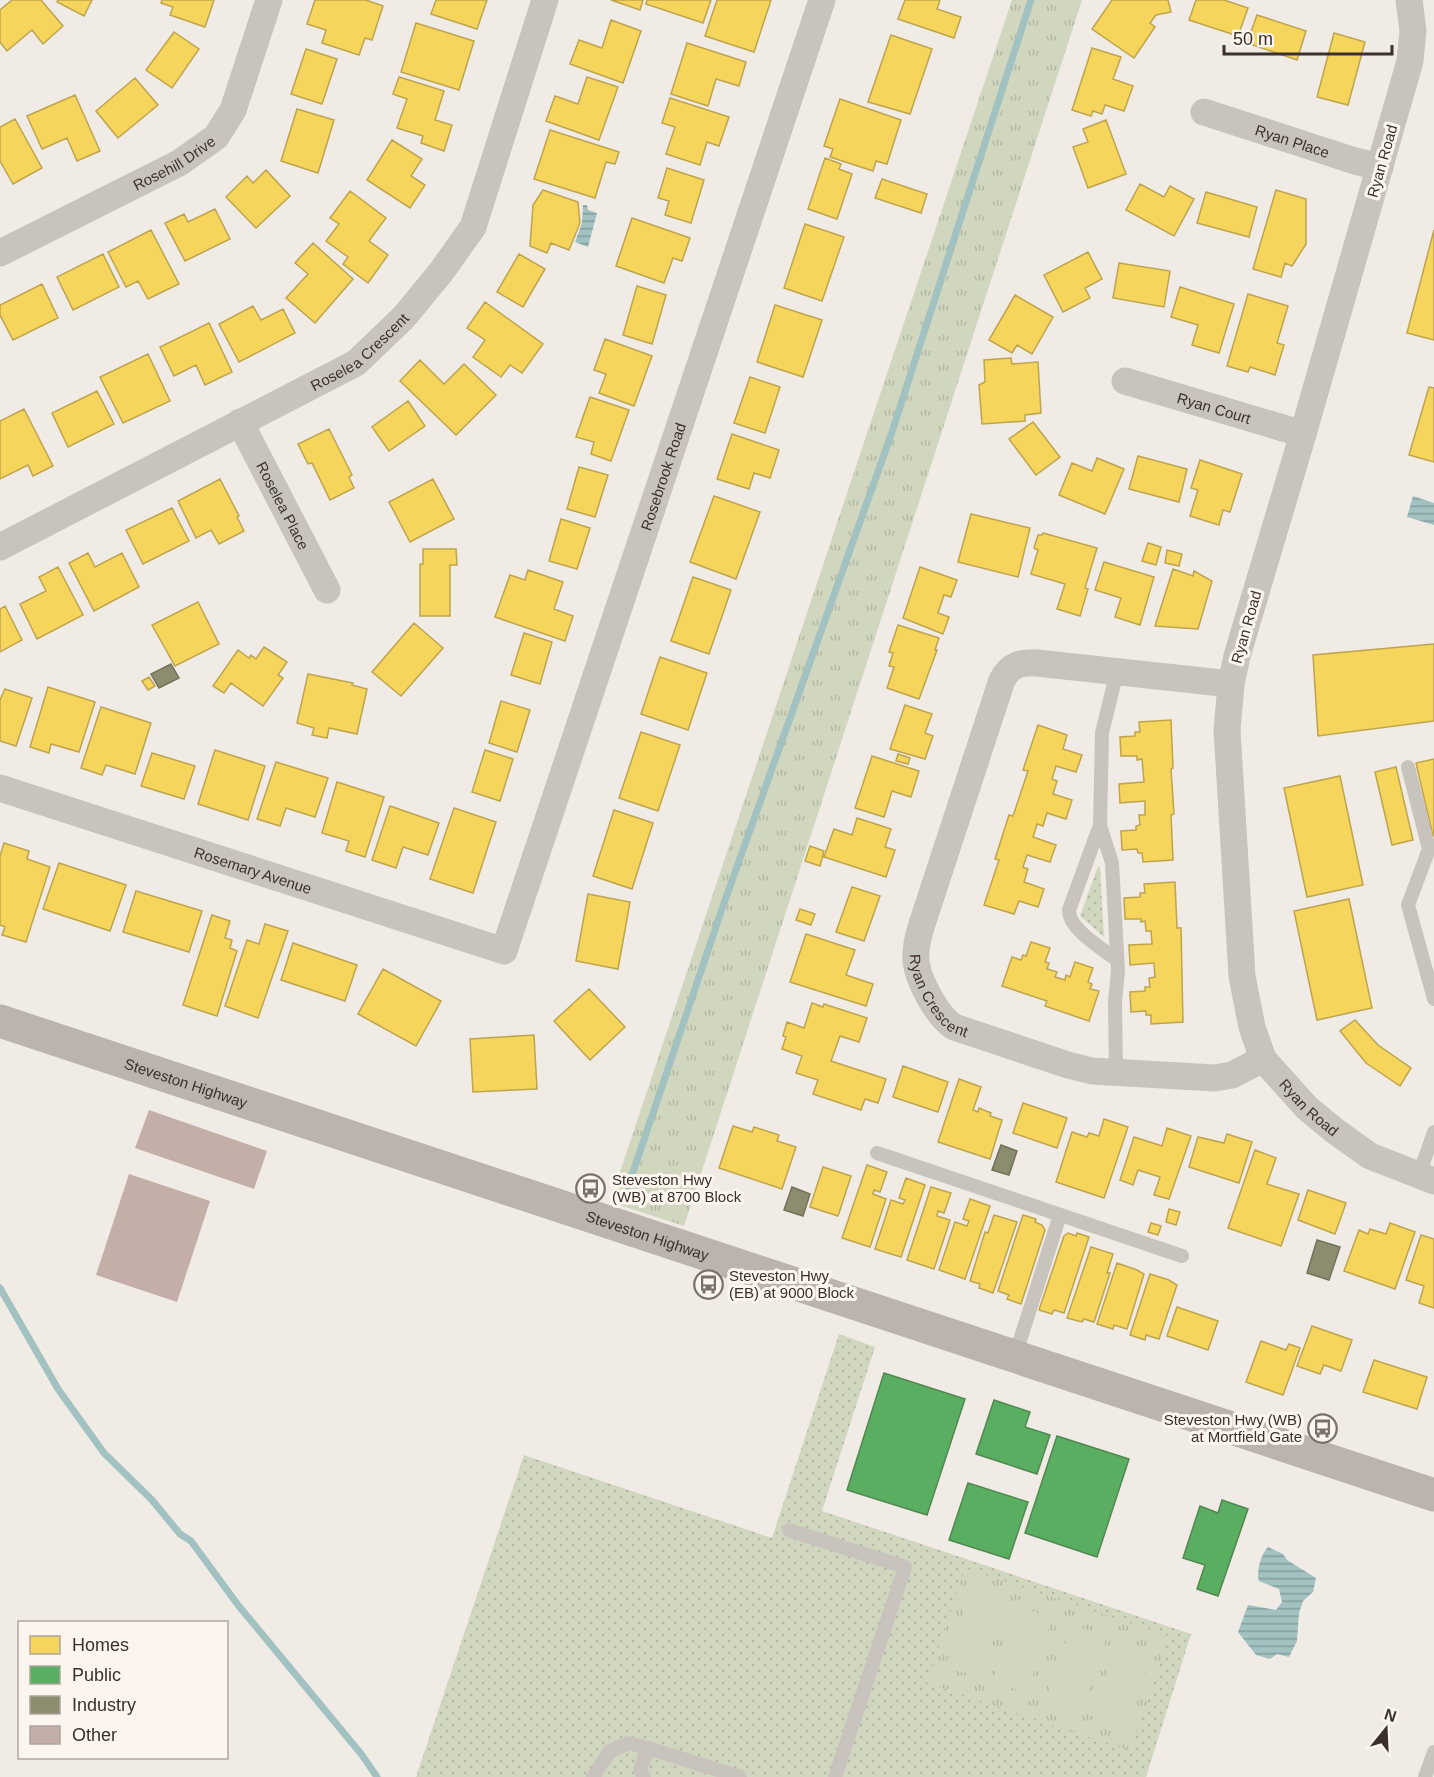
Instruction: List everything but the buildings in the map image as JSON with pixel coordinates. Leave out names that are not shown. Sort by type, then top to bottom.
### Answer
[{"type":"main road","name":"Steveston Highway","points":[[0,1021],[1434,1495]]},
{"type":"street","name":"Rosehill Drive","points":[[0,253],[179,163],[216,137],[233,110],[269,0]]},
{"type":"street","name":"Roselea Crescent","points":[[0,547],[356,363],[404,317],[441,272],[472,226],[545,0]]},
{"type":"street","name":"Rosebrook Road","points":[[504,951],[822,0]]},
{"type":"street","name":"Ryan Road","points":[[1409,0],[1413,31],[1410,61],[1237,656],[1231,684],[1227,730],[1242,976],[1252,1027],[1263,1059],[1307,1108],[1335,1131],[1371,1156],[1427,1178]]},
{"type":"street","name":"Ryan Place","points":[[1204,112],[1380,167]]},
{"type":"street","name":"Ryan Court","points":[[1125,381],[1303,434]]},
{"type":"street","name":"Roselea Place","points":[[240,422],[327,591]]},
{"type":"street","name":"Ryan Crescent","points":[[1231,684],[1027,662],[1008,657],[919,933],[916,951],[918,971],[939,1013],[946,1022],[954,1027],[1080,1069],[1223,1078],[1263,1059]]},
{"type":"street","name":"Rosemary Avenue","points":[[0,788],[504,951]]},
{"type":"lane","points":[[1116,1073],[1115,1001],[1118,971],[1112,863],[1100,825],[1102,733],[1117,671]]},
{"type":"lane","points":[[1408,767],[1432,846],[1408,905],[1434,999]]},
{"type":"lane","points":[[1100,825],[1069,910],[1069,916],[1076,927],[1117,960]]},
{"type":"lane","points":[[1427,1178],[1434,1132]]},
{"type":"lane","points":[[877,1154],[1182,1256]]},
{"type":"lane","points":[[1015,1356],[1060,1215]]},
{"type":"lane","points":[[789,1530],[905,1567],[836,1777]]},
{"type":"lane","points":[[593,1777],[610,1751],[629,1743],[740,1777]]},
{"type":"lane","points":[[644,1777],[640,1770],[648,1748]]},
{"type":"lane","points":[[1425,1777],[1434,1752]]},
{"type":"green space","points":[[1012,0],[1082,0],[684,1226],[610,1202]]},
{"type":"green space","points":[[1098,866],[1100,868],[1104,937],[1080,916]]},
{"type":"green space","points":[[839,1334],[875,1347],[822,1511],[1191,1634],[1146,1777],[416,1777],[524,1455],[772,1538]]},
{"type":"green space","points":[[965,1568],[1169,1636],[1131,1751],[927,1683]]},
{"type":"green space","points":[[971,1591],[1006,1602],[980,1678],[945,1666]]},
{"type":"green space","points":[[1017,1606],[1052,1618],[1027,1693],[992,1682]]},
{"type":"green space","points":[[1072,1625],[1107,1636],[1081,1712],[1046,1700]]},
{"type":"green space","points":[[1118,1640],[1153,1651],[1128,1727],[1093,1715]]},
{"type":"water","points":[[583,205],[587,205],[588,210],[597,213],[588,247],[575,242],[582,223]]},
{"type":"water","points":[[1413,496],[1434,503],[1434,525],[1407,517]]},
{"type":"water","points":[[1268,1547],[1283,1554],[1287,1560],[1316,1578],[1313,1592],[1303,1601],[1299,1613],[1297,1641],[1289,1657],[1277,1654],[1270,1659],[1256,1655],[1238,1632],[1248,1605],[1276,1610],[1282,1602],[1279,1589],[1259,1581],[1260,1563]]},
{"type":"waterway","points":[[628,1187],[723,906],[891,435],[1031,0]]},
{"type":"waterway","points":[[0,1288],[58,1389],[104,1453],[152,1500],[180,1534],[191,1541],[238,1605],[362,1755],[377,1777]]},
{"type":"place","name":"Steveston Hwy (WB) at 8700 Block","points":[[591,1188]]},
{"type":"place","name":"Steveston Hwy (EB) at 9000 Block","points":[[708,1284]]},
{"type":"place","name":"Steveston Hwy (WB) at Mortfield Gate","points":[[1323,1428]]}]
